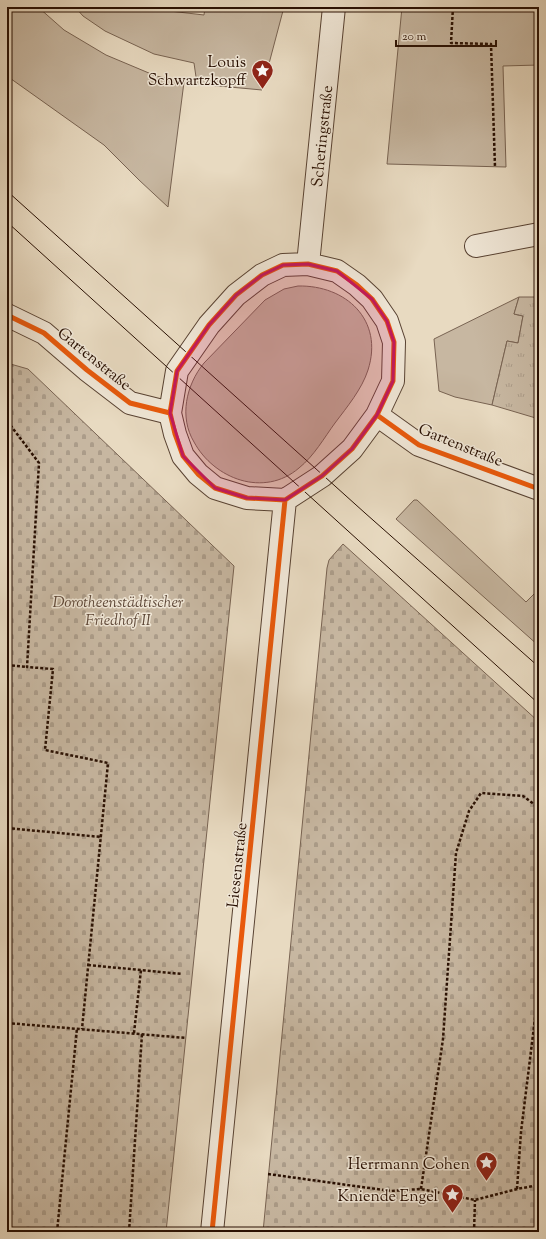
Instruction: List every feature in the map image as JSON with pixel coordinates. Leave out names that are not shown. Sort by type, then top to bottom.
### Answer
[{"type":"street","name":"Scheringstraße","points":[[308,264],[334,7]]},
{"type":"street","points":[[476,246],[539,234]]},
{"type":"street","points":[[308,264],[337,271],[357,285],[372,299],[387,322],[394,342],[393,381],[377,416],[352,448],[327,471],[285,500],[247,498],[215,488],[198,474],[184,456],[175,434],[170,413],[177,371],[209,325],[236,295],[262,275],[283,265],[308,264]]},
{"type":"street","name":"Gartenstraße","points":[[7,314],[44,333],[130,404],[170,413]]},
{"type":"street","name":"Gartenstraße","points":[[377,416],[419,445],[539,489]]},
{"type":"street","name":"Liesenstraße","points":[[212,1232],[285,500]]},
{"type":"path","points":[[453,7],[451,43],[491,44],[495,167]]},
{"type":"path","points":[[7,406],[8,422],[39,463],[27,667]]},
{"type":"path","points":[[7,665],[53,669],[45,750],[108,763],[82,1029]]},
{"type":"path","points":[[421,1190],[443,1039],[456,853],[469,811],[482,793],[523,796],[539,808]]},
{"type":"path","points":[[7,828],[100,837]]},
{"type":"path","points":[[88,965],[182,974]]},
{"type":"path","points":[[134,1033],[141,970]]},
{"type":"path","points":[[517,1189],[521,1132],[539,986]]},
{"type":"path","points":[[7,1023],[186,1038]]},
{"type":"path","points":[[58,1232],[77,1028]]},
{"type":"path","points":[[129,1232],[142,1034]]},
{"type":"path","points":[[268,1174],[391,1191],[421,1190],[475,1200],[539,1185]]},
{"type":"path","points":[[474,1232],[475,1200]]},
{"type":"highlighted area","points":[[308,264],[337,271],[372,299],[387,321],[394,342],[393,381],[377,415],[352,449],[322,476],[285,500],[247,498],[215,488],[183,456],[170,413],[177,371],[209,325],[236,295],[262,275],[283,265]]},
{"type":"green space","points":[[7,7],[38,7],[64,30],[106,55],[156,76],[184,82],[168,207],[104,145],[7,76]]},
{"type":"green space","points":[[75,7],[135,7],[204,15],[205,7],[284,7],[262,90],[197,84],[194,63],[154,54],[105,31],[83,16]]},
{"type":"green space","points":[[402,7],[539,7],[539,65],[503,66],[506,167],[387,164]]},
{"type":"green space","points":[[298,286],[315,287],[331,292],[345,299],[357,309],[366,321],[371,336],[372,352],[368,370],[362,384],[349,404],[314,452],[299,468],[285,477],[271,482],[256,483],[241,480],[214,466],[203,455],[194,442],[189,432],[186,412],[189,391],[204,363],[265,300],[284,289]]},
{"type":"green space","points":[[519,297],[514,314],[523,316],[518,343],[507,341],[492,405],[455,397],[439,391],[434,339]]},
{"type":"green space","points":[[519,297],[539,297],[539,419],[492,405],[507,341],[518,343],[523,316],[514,314]]},
{"type":"green space","name":"Dorotheenstädtischer Friedhof II","points":[[7,363],[28,369],[234,566],[166,1232],[7,1232]]},
{"type":"green space","points":[[414,500],[417,500],[526,602],[539,589],[539,646],[396,519]]},
{"type":"green space","points":[[343,544],[539,722],[539,1232],[263,1232],[327,568],[329,560]]},
{"type":"tram line","points":[[7,191],[365,513],[539,667]]},
{"type":"tram line","points":[[7,222],[539,704]]},
{"type":"cycle path","points":[[308,264],[337,271],[357,285],[372,299],[387,321],[394,342],[393,381],[377,415],[352,449],[322,476],[285,500],[247,498],[215,488],[198,474],[183,456],[175,434],[170,413],[177,371],[209,325],[236,295],[262,275],[283,265],[308,264]]},
{"type":"cycle path","points":[[7,315],[44,333],[87,370],[130,403],[170,413]]},
{"type":"cycle path","points":[[377,415],[419,445],[539,489]]},
{"type":"cycle path","points":[[212,1232],[285,500]]},
{"type":"place","name":"Louis Schwartzkopff","points":[[262,90]]},
{"type":"place","name":"Herrmann Cohen","points":[[486,1182]]},
{"type":"place","name":"Kniende Engel","points":[[453,1214]]}]
